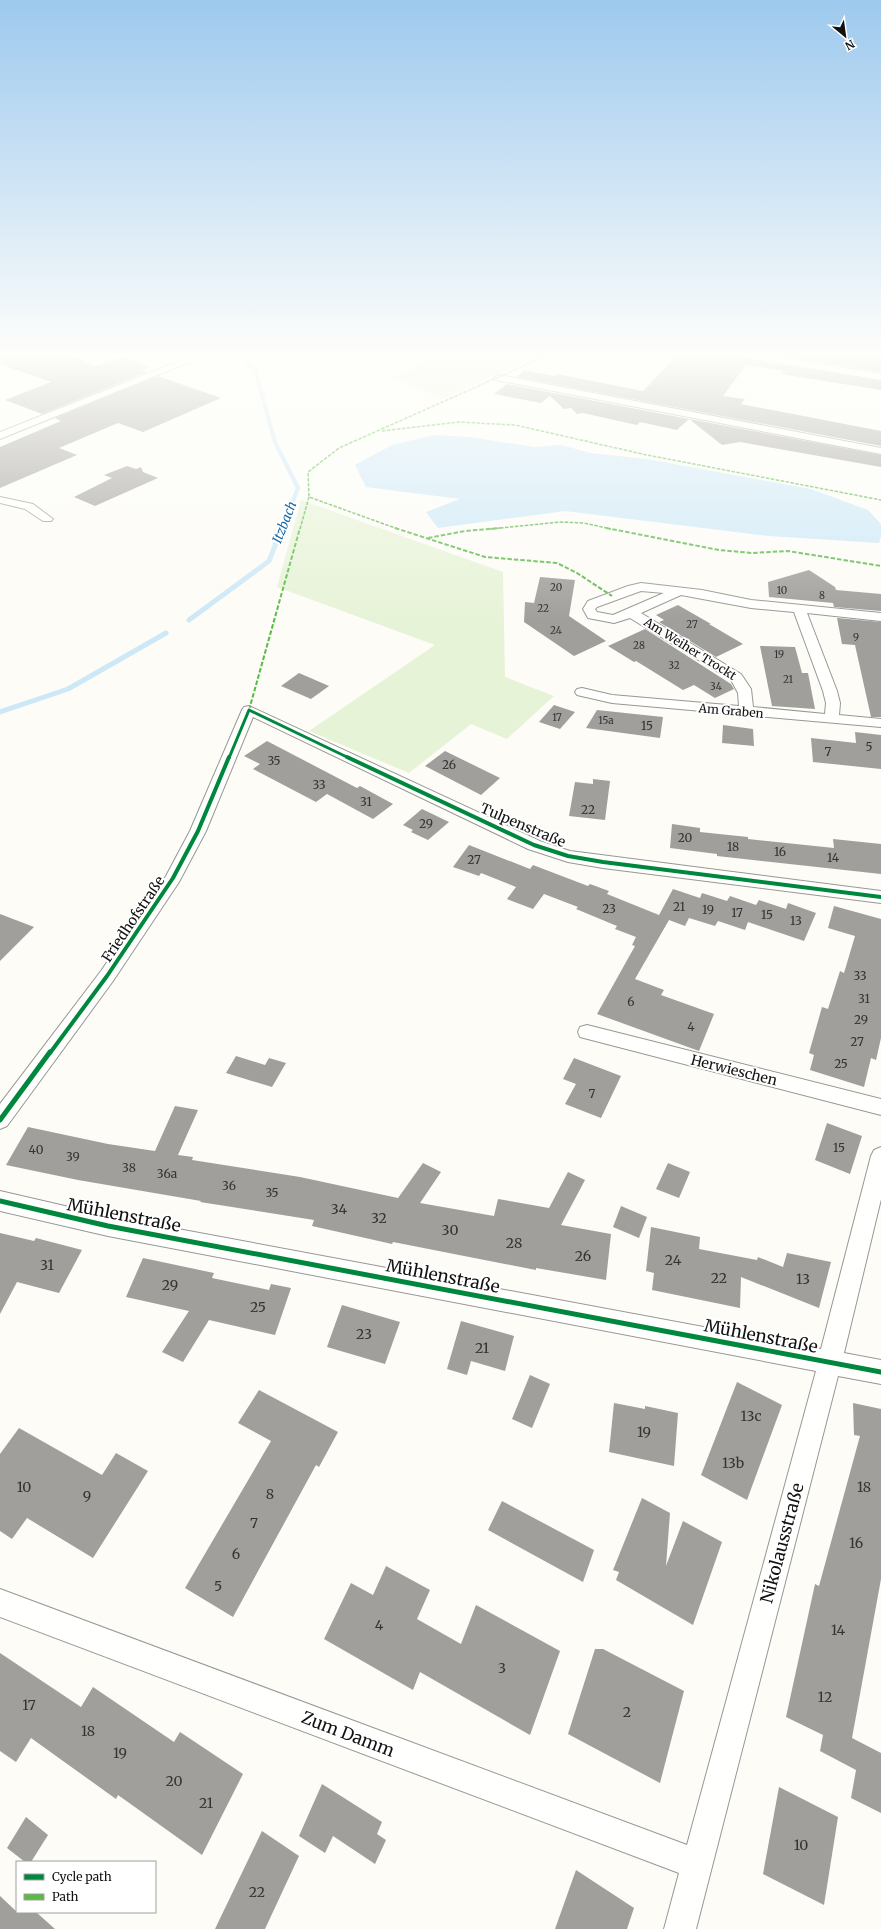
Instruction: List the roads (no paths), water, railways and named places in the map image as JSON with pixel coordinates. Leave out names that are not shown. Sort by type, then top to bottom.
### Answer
[{"type":"street","points":[[829,441],[881,451]]},
{"type":"street","points":[[0,500],[29,506],[47,519]]},
{"type":"street","name":"Am Weiher Trockt","points":[[680,591],[614,619],[593,615],[589,609],[592,604],[641,587],[680,591],[750,604],[878,617],[881,630]]},
{"type":"street","points":[[800,610],[830,691],[833,703],[832,719]]},
{"type":"street","name":"Am Weiher Trockt","points":[[631,613],[736,677],[744,686],[747,698],[745,712]]},
{"type":"street","name":"Am Graben","points":[[582,692],[612,699],[881,723]]},
{"type":"street","name":"Tulpenstraße","points":[[249,710],[534,845],[568,856],[611,863],[881,897]]},
{"type":"street","name":"Friedhofstraße","points":[[0,1120],[107,976],[173,878],[198,830],[249,710]]},
{"type":"street","name":"Herwieschen","points":[[586,1032],[881,1107]]},
{"type":"street","name":"Nikolausstraße","points":[[680,1929],[830,1362],[881,1156]]},
{"type":"street","name":"Mühlenstraße","points":[[0,1201],[108,1226],[881,1372]]},
{"type":"street","name":"Zum Damm","points":[[0,1603],[697,1864]]},
{"type":"water","points":[[409,441],[496,441],[534,447],[562,445],[590,453],[647,459],[811,489],[868,510],[881,524],[881,536],[879,543],[769,536],[565,511],[438,528],[426,512],[460,499],[366,487],[355,465],[392,445]]},
{"type":"waterway","name":"Itzbach","points":[[275,441],[298,488],[282,529]]},
{"type":"waterway","name":"Itzbach","points":[[189,620],[269,561],[282,528]]},
{"type":"waterway","name":"Itzbach","points":[[0,712],[68,689],[166,633]]}]
